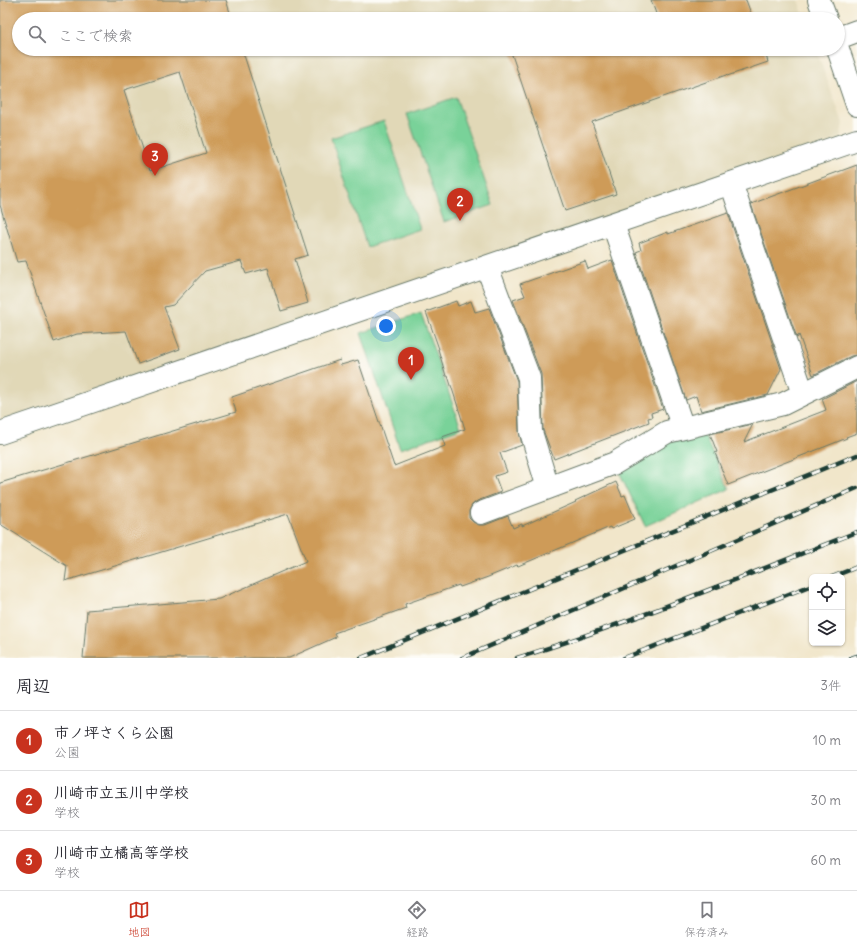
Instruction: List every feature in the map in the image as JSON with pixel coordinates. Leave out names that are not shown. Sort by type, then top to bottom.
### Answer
[{"type":"street","points":[[819,0],[823,12]]},
{"type":"street","points":[[845,35],[857,31]]},
{"type":"street","points":[[840,56],[857,105]]},
{"type":"street","points":[[0,433],[857,140]]},
{"type":"street","points":[[731,183],[803,394]]},
{"type":"street","points":[[613,224],[682,428]]},
{"type":"street","points":[[487,267],[529,378],[531,432],[548,488]]},
{"type":"street","points":[[481,513],[615,463],[667,432],[783,404],[857,367]]},
{"type":"shaded area","points":[[0,0],[798,0],[802,12],[12,12],[12,56],[819,56],[843,123],[840,139],[0,420]]},
{"type":"green space","points":[[456,97],[493,205],[444,222],[407,114]]},
{"type":"green space","points":[[384,121],[420,229],[367,247],[331,138]]},
{"type":"green space","points":[[421,313],[461,428],[400,449],[361,333]]},
{"type":"green space","points":[[667,432],[704,434],[729,489],[645,526],[615,463]]},
{"type":"building","points":[[0,0],[226,0],[230,12],[12,12],[12,56],[244,56],[308,255],[295,259],[308,303],[281,311],[268,268],[246,274],[241,261],[205,271],[173,305],[164,307],[180,349],[138,364],[126,331],[77,334],[54,342],[26,261],[17,262],[0,205]],"holes":[[[180,72],[206,153],[150,171],[124,90]]]},
{"type":"building","points":[[651,0],[746,0],[750,12],[655,12]]},
{"type":"building","points":[[512,56],[766,56],[768,62],[727,76],[726,75],[592,122],[616,194],[565,211]]},
{"type":"building","points":[[857,165],[857,355],[851,356],[813,375],[799,335],[797,338],[751,204]]},
{"type":"building","points":[[728,213],[781,369],[768,395],[701,411],[696,396],[686,400],[636,252],[641,250],[639,243]]},
{"type":"building","points":[[612,260],[663,409],[651,413],[652,417],[648,418],[649,422],[554,459],[543,430],[541,374],[513,300],[525,296],[520,284],[585,261],[588,269]]},
{"type":"building","points":[[456,301],[458,306],[471,301],[475,312],[489,308],[517,381],[519,432],[522,445],[500,453],[507,472],[495,476],[501,492],[477,501],[472,505],[469,511],[469,518],[479,525],[485,525],[508,516],[513,528],[522,524],[522,526],[616,482],[622,496],[625,495],[635,519],[611,529],[610,527],[518,566],[517,565],[460,587],[459,585],[405,604],[406,608],[334,633],[336,637],[289,658],[83,658],[87,610],[219,599],[306,561],[288,514],[65,581],[67,566],[0,524],[0,483],[236,412],[232,397],[340,360],[341,365],[358,360],[394,466],[445,446],[442,437],[465,429],[448,376],[446,376],[439,349],[426,312]]},
{"type":"building","points":[[857,381],[857,433],[728,485],[715,453],[717,452],[710,434],[753,424],[744,442],[826,410],[822,399]]},
{"type":"railway","points":[[361,658],[857,455]]},
{"type":"railway","points":[[462,658],[857,488]]},
{"type":"railway","points":[[517,658],[645,614],[857,532]]},
{"type":"railway","points":[[840,574],[857,567]]},
{"type":"railway","points":[[624,658],[809,586]]},
{"type":"railway","points":[[851,658],[857,656]]},
{"type":"place","name":"川崎市立橘高等学校","points":[[155,176]]},
{"type":"place","name":"川崎市立玉川中学校","points":[[460,221]]},
{"type":"place","name":"市ノ坪さくら公園","points":[[411,380]]}]
